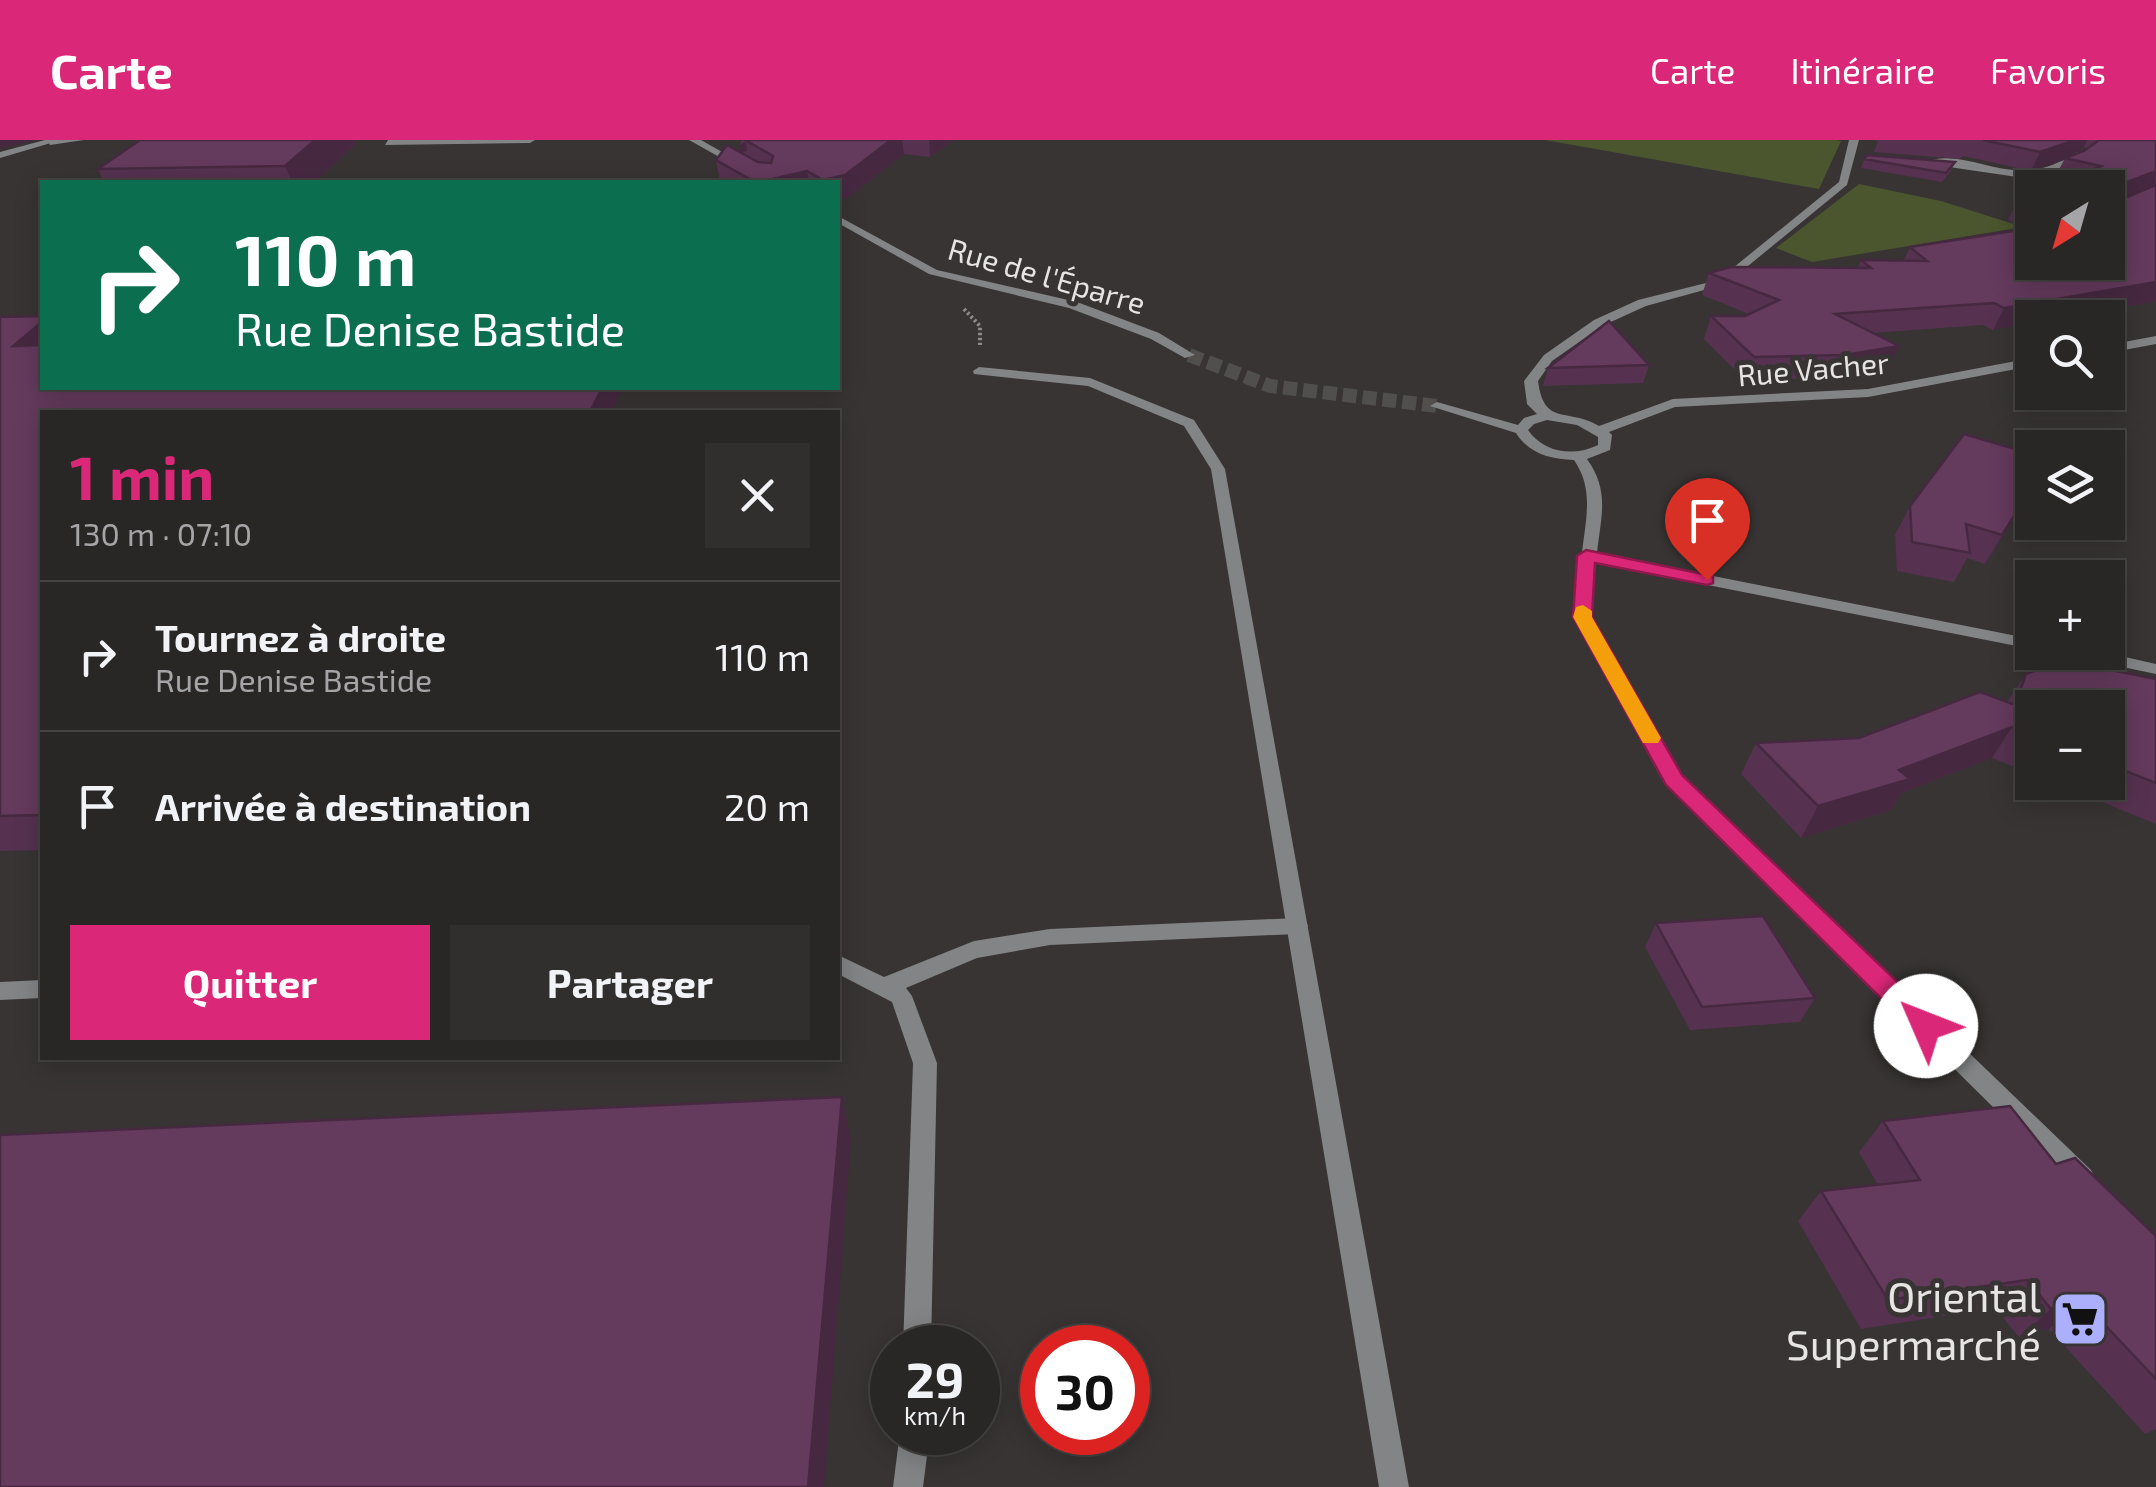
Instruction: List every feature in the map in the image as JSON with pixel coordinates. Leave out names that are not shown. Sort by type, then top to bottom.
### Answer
[{"type":"street","points":[[0,154],[53,141],[79,140]]},
{"type":"street","points":[[388,143],[530,140]]},
{"type":"street","points":[[694,140],[766,180]]},
{"type":"street","points":[[1728,277],[1844,183],[1854,140]]},
{"type":"street","points":[[1917,163],[1938,162],[2032,178],[2061,168],[2088,152]]},
{"type":"street","points":[[1850,155],[1868,158]]},
{"type":"street","points":[[733,162],[747,158]]},
{"type":"street","name":"Rue de l'Éparre","points":[[840,220],[932,272],[1073,305],[1154,336],[1189,355]]},
{"type":"street","points":[[1546,416],[1534,404],[1531,382],[1548,358],[1598,323],[1642,303],[1728,277],[1746,276]]},
{"type":"street","points":[[2125,345],[2156,340]]},
{"type":"street","name":"Rue Vacher","points":[[1601,430],[1674,403],[1868,393],[2015,365]]},
{"type":"street","points":[[979,372],[1090,382],[1189,423],[1218,468],[1394,1487]]},
{"type":"street","points":[[1437,406],[1521,430],[1538,448],[1578,456],[1605,447],[1607,441],[1601,430],[1581,420],[1546,416],[1529,421],[1521,430]]},
{"type":"street","points":[[1578,456],[1592,477],[1596,497],[1586,556],[1582,617],[1674,780],[2094,1190]]},
{"type":"street","points":[[1586,556],[2015,641]]},
{"type":"street","points":[[2125,663],[2156,669]]},
{"type":"street","points":[[884,987],[974,950],[1050,936],[1297,926]]},
{"type":"street","points":[[840,965],[902,996],[926,1064],[918,1325]]},
{"type":"street","points":[[0,991],[40,990]]},
{"type":"street","points":[[908,1487],[912,1455]]},
{"type":"path","points":[[932,272],[980,326],[979,372]]},
{"type":"green space","points":[[1545,140],[1837,140],[1841,141],[1819,189]]},
{"type":"green space","points":[[1859,184],[1941,201],[2015,224],[2015,228],[1812,262],[1776,248]]},
{"type":"building","points":[[140,140],[315,140],[285,166],[98,169]]},
{"type":"building","points":[[745,140],[891,140],[845,175],[823,180],[807,171],[751,180],[716,160],[727,145],[758,162],[771,163],[773,156]]},
{"type":"building","points":[[1983,140],[2075,140],[2040,152]]},
{"type":"building","points":[[2099,140],[2156,140],[2156,171],[2125,183],[2125,170],[2092,170],[2101,166],[2065,158]]},
{"type":"building","points":[[1867,155],[1955,162],[1946,173],[1864,159]]},
{"type":"building","points":[[2156,185],[2156,282],[2051,300],[2015,300],[2015,306],[2004,308],[1994,303],[1835,314],[1899,346],[1845,355],[1754,357],[1711,316],[1745,316],[1779,300],[1709,273],[1731,267],[1871,268],[1861,260],[1927,261],[1910,247],[2015,231],[2015,280],[2125,280],[2125,198]]},
{"type":"building","points":[[40,316],[40,324],[13,346],[40,345],[40,390],[601,390],[591,410],[40,410],[40,815],[0,816],[0,317]]},
{"type":"building","points":[[1609,321],[1649,365],[1548,368]]},
{"type":"building","points":[[1964,434],[2015,449],[2015,514],[2002,535],[1966,524],[1970,553],[1912,542],[1910,506]]},
{"type":"building","points":[[2036,670],[2111,670],[2156,679],[2156,783],[2125,771],[2125,690],[2020,690],[2026,674]]},
{"type":"building","points":[[1980,692],[2015,705],[2015,728],[1899,770],[1910,779],[1818,806],[1756,743],[1859,738]]},
{"type":"building","points":[[1763,916],[1815,998],[1702,1007],[1656,923]]},
{"type":"building","points":[[842,1097],[808,1487],[0,1487],[0,1135]]},
{"type":"building","points":[[2010,1106],[2056,1164],[2075,1158],[2156,1236],[2156,1379],[2082,1301],[2051,1309],[2027,1280],[1888,1300],[1821,1191],[1920,1180],[1883,1121]]},
{"type":"tunnel","points":[[1189,355],[1270,386],[1437,406]]},
{"type":"slow traffic","points":[[1583,611],[1582,617],[1650,738]]},
{"type":"place","name":"Oriental Supermarché","points":[[2080,1319]]},
{"type":"route","points":[[1707,580],[1586,556],[1582,617],[1674,780],[1926,1026]]}]
